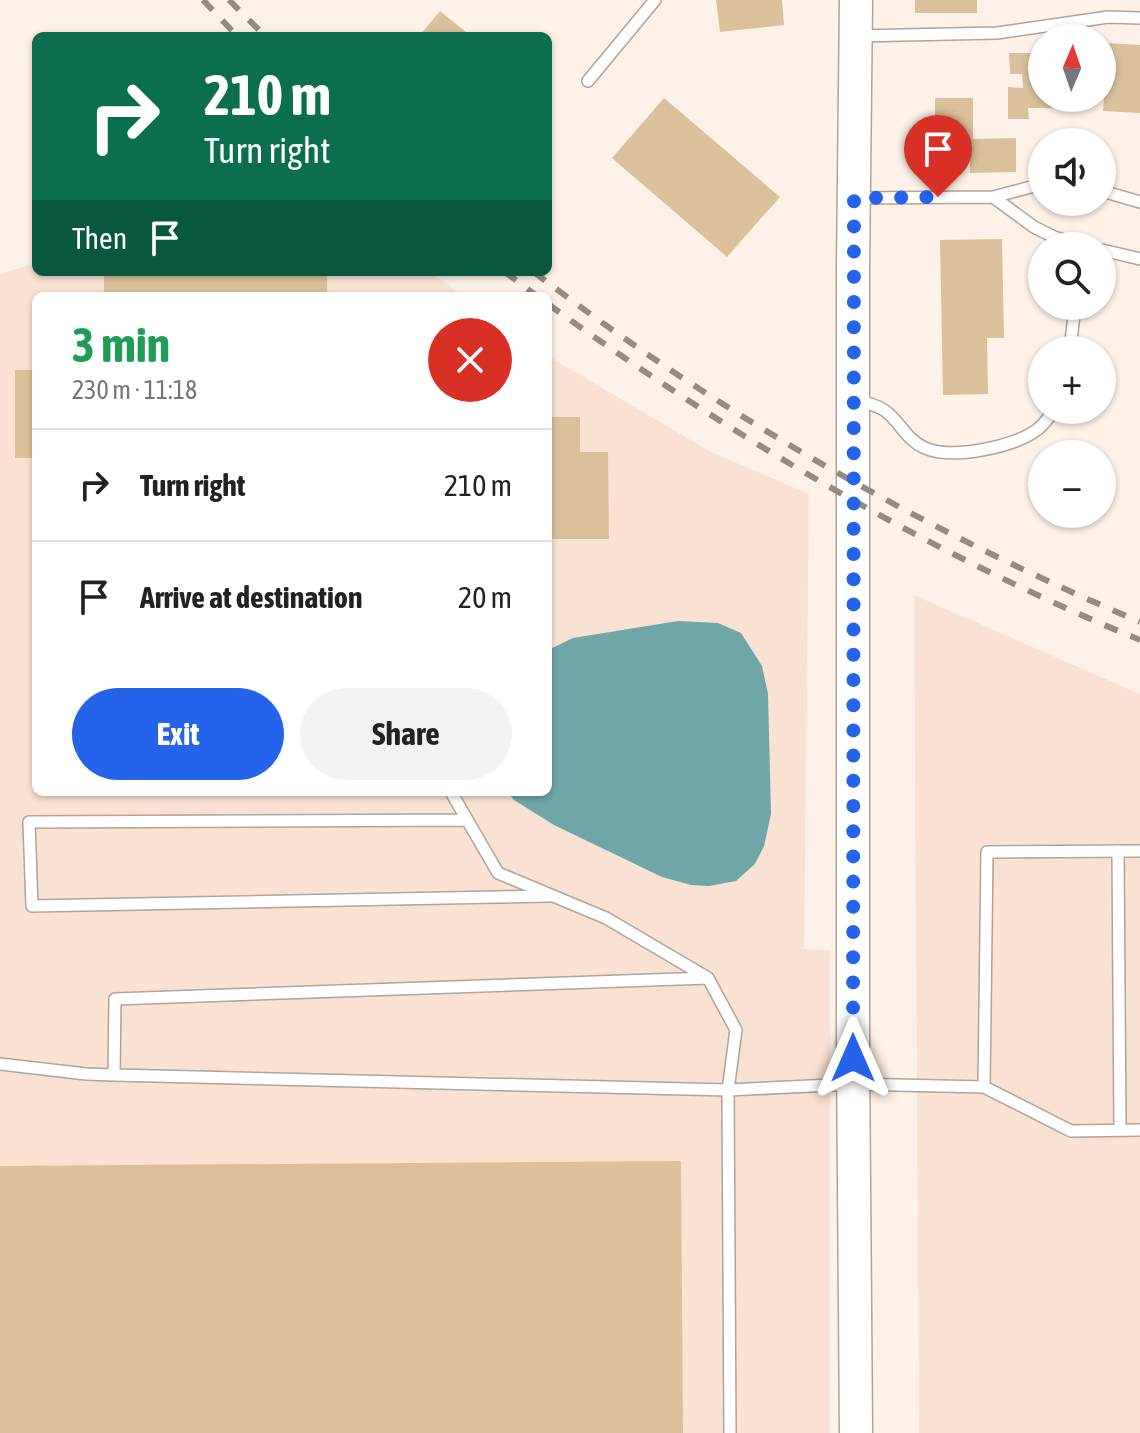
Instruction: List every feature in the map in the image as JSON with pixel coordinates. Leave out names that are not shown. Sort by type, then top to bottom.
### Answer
[{"type":"main road","points":[[856,0],[853,1071],[856,1433]]},
{"type":"lane","points":[[588,81],[655,0]]},
{"type":"lane","points":[[856,36],[997,33],[1108,17],[1140,18]]},
{"type":"lane","points":[[854,198],[993,197],[1028,188]]},
{"type":"lane","points":[[1116,195],[1140,202]]},
{"type":"lane","points":[[993,197],[1044,232]]},
{"type":"lane","points":[[1116,253],[1140,259]]},
{"type":"lane","points":[[854,400],[886,411],[912,440],[927,449],[947,452],[980,450],[1014,443],[1042,424]]},
{"type":"lane","points":[[453,796],[498,873],[606,918],[708,978],[736,1030],[728,1090],[730,1433]]},
{"type":"lane","points":[[467,820],[29,822],[32,906],[554,896]]},
{"type":"lane","points":[[1118,851],[1120,1130]]},
{"type":"lane","points":[[984,1087],[987,852],[1140,851]]},
{"type":"lane","points":[[114,1075],[115,999],[708,978]]},
{"type":"lane","points":[[0,1064],[114,1075],[728,1090],[853,1071],[984,1087],[1071,1131],[1140,1130]]},
{"type":"shaded area","points":[[32,264],[32,276],[436,276],[458,292],[32,292],[32,796],[552,796],[552,358],[711,452],[809,494],[804,949],[830,950],[830,1433],[0,1433],[0,274]]},
{"type":"shaded area","points":[[914,595],[1140,694],[1140,1433],[919,1433]]},
{"type":"water","points":[[678,621],[718,623],[741,633],[762,666],[768,694],[771,814],[764,846],[755,864],[736,881],[709,886],[691,885],[662,877],[554,825],[510,796],[552,796],[552,648],[573,638]]},
{"type":"building","points":[[716,0],[782,0],[784,25],[720,32]]},
{"type":"building","points":[[915,0],[977,0],[977,13],[915,13]]},
{"type":"building","points":[[440,11],[466,32],[422,32]]},
{"type":"building","points":[[1116,44],[1140,45],[1140,113],[1116,112]]},
{"type":"building","points":[[1009,53],[1028,53],[1029,119],[1008,119],[1008,87],[1023,88],[1022,74],[1010,74]]},
{"type":"building","points":[[664,98],[780,197],[727,257],[612,158]]},
{"type":"building","points":[[935,98],[973,98],[973,139],[1016,138],[1016,172],[970,173],[970,148],[935,148]]},
{"type":"building","points":[[1002,239],[1004,338],[987,338],[988,394],[943,395],[940,240]]},
{"type":"building","points":[[104,276],[327,276],[327,292],[104,292]]},
{"type":"building","points":[[15,370],[32,370],[32,458],[15,458]]},
{"type":"building","points":[[552,417],[580,417],[580,452],[608,452],[609,539],[552,539]]},
{"type":"building","points":[[681,1161],[683,1433],[0,1433],[0,1166]]},
{"type":"railway","points":[[203,0],[233,32]]},
{"type":"railway","points":[[229,0],[261,32]]},
{"type":"railway","points":[[510,276],[532,292]]},
{"type":"railway","points":[[539,276],[677,374],[826,466],[980,549],[1140,622]]},
{"type":"railway","points":[[552,307],[689,401],[834,490],[984,570],[1140,640]]},
{"type":"route","points":[[853,1058],[854,198],[938,197]]}]
